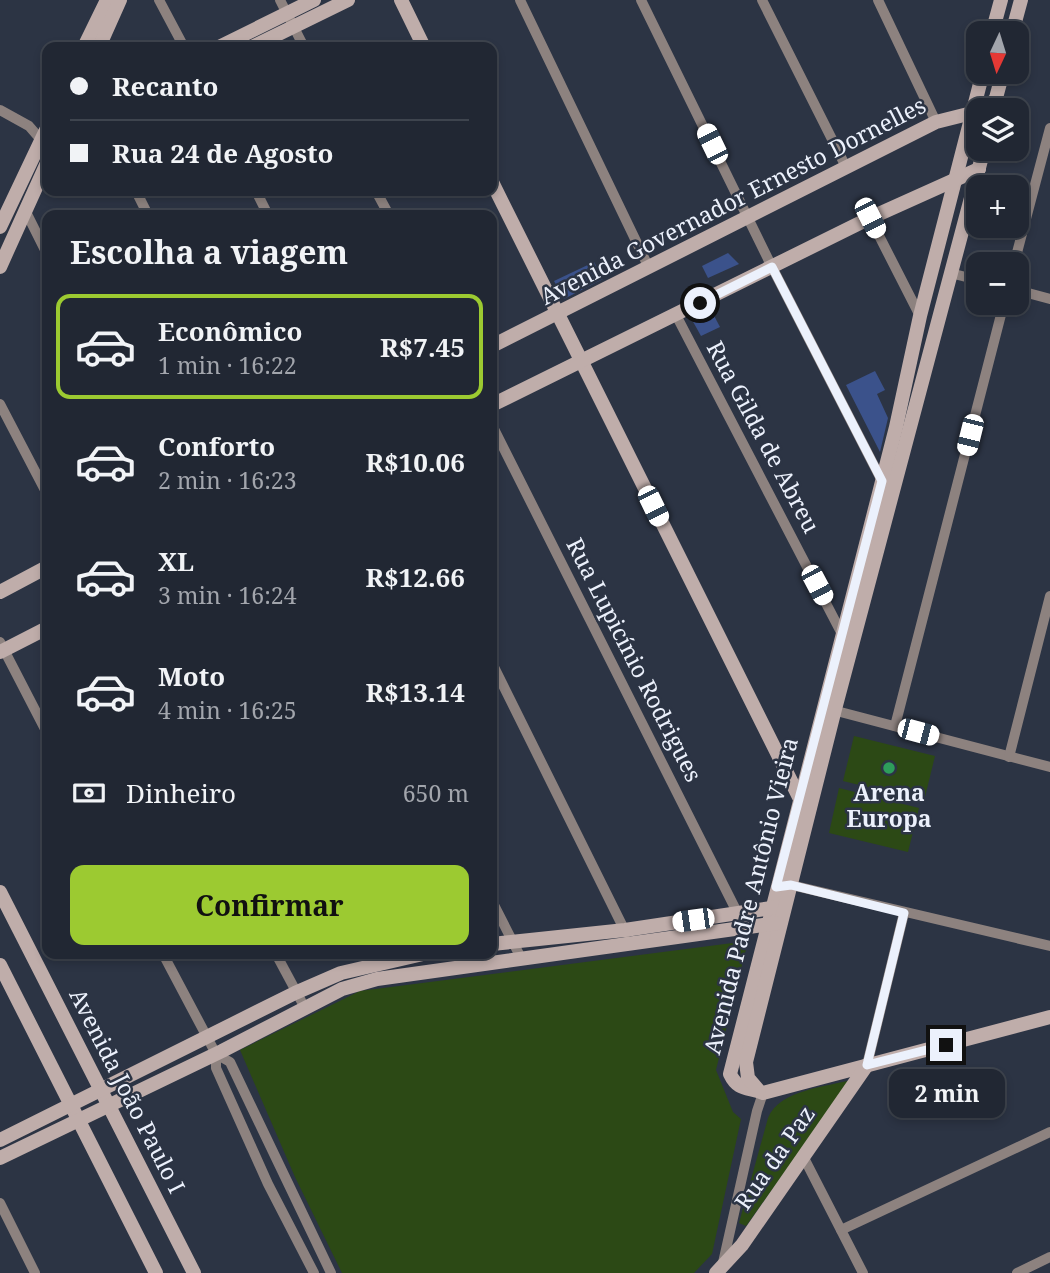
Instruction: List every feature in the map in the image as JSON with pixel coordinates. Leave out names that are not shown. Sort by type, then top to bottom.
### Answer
[{"type":"main road","points":[[86,42],[107,0]]},
{"type":"main road","points":[[101,42],[120,0]]},
{"type":"main road","points":[[227,42],[283,6],[314,0]]},
{"type":"main road","points":[[262,42],[348,0]]},
{"type":"main road","points":[[401,0],[422,42]]},
{"type":"main road","points":[[1015,21],[1021,0]]},
{"type":"main road","points":[[995,21],[1000,1]]},
{"type":"main road","name":"Avenida Governador Ernesto Dornelles","points":[[497,344],[936,122],[966,114]]},
{"type":"main road","name":"Avenida Padre Antônio Vieira","points":[[775,923],[770,908],[805,799],[829,709],[842,634],[966,136]]},
{"type":"main road","points":[[0,227],[42,142]]},
{"type":"main road","name":"Avenida Padre Antônio Vieira","points":[[829,709],[850,652],[981,161]]},
{"type":"main road","points":[[497,402],[870,218],[979,169]]},
{"type":"main road","points":[[0,267],[42,174]]},
{"type":"main road","points":[[497,192],[580,361],[805,799]]},
{"type":"main road","points":[[0,592],[42,571]]},
{"type":"main road","points":[[1,648],[42,630]]},
{"type":"main road","name":"Avenida Padre Antônio Vieira","points":[[761,1092],[734,1084],[730,1074],[775,923],[786,906],[805,799]]},
{"type":"main road","name":"Avenida João Paulo I","points":[[0,892],[194,1273]]},
{"type":"main road","points":[[0,1140],[75,1112],[109,1106],[342,989],[405,974],[520,956],[786,906]]},
{"type":"main road","points":[[497,943],[628,936],[775,923]]},
{"type":"main road","points":[[0,1158],[75,1112],[102,1091],[205,1036],[341,973],[385,959]]},
{"type":"main road","points":[[0,965],[156,1273]]},
{"type":"main road","points":[[761,1092],[1050,1017]]},
{"type":"main road","name":"Rua da Paz","points":[[719,1270],[742,1245],[867,1065]]},
{"type":"street","points":[[159,0],[181,42]]},
{"type":"street","points":[[520,0],[649,268]]},
{"type":"street","points":[[641,0],[772,267],[882,481],[890,502]]},
{"type":"street","points":[[762,0],[846,167]]},
{"type":"street","points":[[878,0],[936,122]]},
{"type":"street","points":[[283,6],[302,42]]},
{"type":"street","points":[[0,110],[42,132]]},
{"type":"street","points":[[29,126],[42,132]]},
{"type":"street","points":[[1017,252],[1050,128]]},
{"type":"street","points":[[25,210],[42,244]]},
{"type":"street","points":[[870,218],[920,316]]},
{"type":"street","points":[[950,273],[966,277]]},
{"type":"street","points":[[1029,293],[1050,299]]},
{"type":"street","name":"Rua Gilda de Abreu","points":[[676,315],[850,652]]},
{"type":"street","points":[[895,726],[1001,315]]},
{"type":"street","points":[[0,404],[42,484]]},
{"type":"street","name":"Rua Lupicínio Rodrigues","points":[[497,435],[738,914]]},
{"type":"street","points":[[1009,757],[1050,596]]},
{"type":"street","points":[[1,648],[42,724]]},
{"type":"street","points":[[497,673],[628,936]]},
{"type":"street","points":[[829,709],[1050,767]]},
{"type":"street","points":[[776,887],[791,885],[1050,946]]},
{"type":"street","points":[[497,911],[520,956]]},
{"type":"street","points":[[867,1065],[904,913]]},
{"type":"street","points":[[166,959],[216,1054],[230,1062],[331,1273]]},
{"type":"street","points":[[278,959],[305,1008]]},
{"type":"street","points":[[396,959],[405,974]]},
{"type":"street","points":[[216,1054],[216,1068],[268,1184],[314,1273]]},
{"type":"street","points":[[719,1270],[761,1092]]},
{"type":"street","points":[[841,1230],[1050,1132]]},
{"type":"street","points":[[803,1156],[863,1273]]},
{"type":"street","points":[[0,1203],[35,1273]]},
{"type":"street","points":[[1017,1273],[1050,1257]]},
{"type":"green space","name":"Arena Europa","points":[[854,736],[935,756],[924,801],[843,781]]},
{"type":"green space","points":[[839,788],[919,808],[908,852],[829,833]]},
{"type":"green space","points":[[748,941],[716,1070],[733,1112],[741,1119],[712,1254],[694,1273],[342,1273],[295,1177],[240,1050],[360,991]]},
{"type":"green space","points":[[855,1079],[847,1085],[746,1226],[739,1223],[768,1118],[774,1108],[793,1095]]},
{"type":"building","points":[[728,253],[739,264],[708,278],[702,266]]},
{"type":"building","points":[[594,262],[603,279],[564,299],[554,281]]},
{"type":"building","points":[[710,308],[720,327],[701,336],[691,318]]},
{"type":"building","points":[[875,371],[885,390],[877,394],[888,418],[880,452],[846,385]]},
{"type":"place","name":"Arena Europa","points":[[889,768]]},
{"type":"route","points":[[700,303],[772,267],[882,481],[776,887],[791,885],[904,913],[867,1065],[946,1045]]}]
